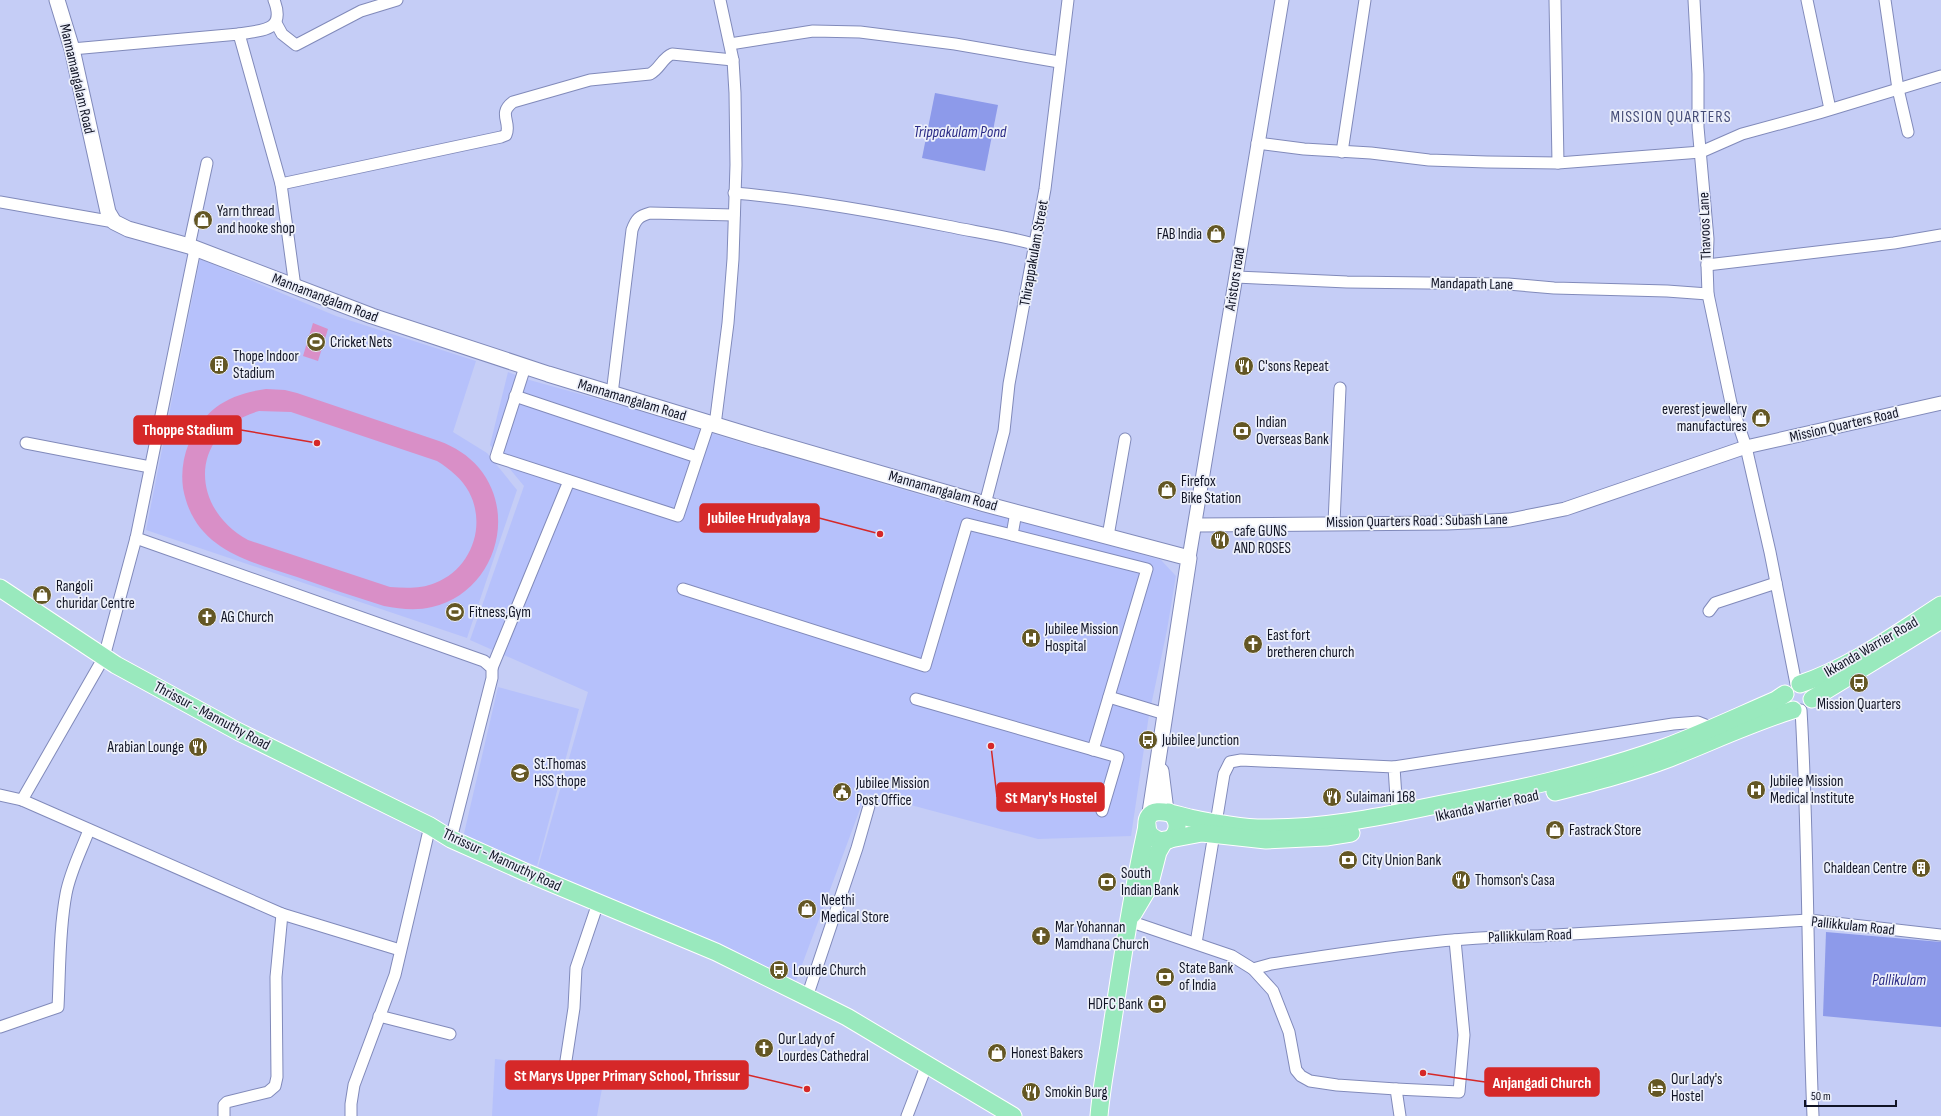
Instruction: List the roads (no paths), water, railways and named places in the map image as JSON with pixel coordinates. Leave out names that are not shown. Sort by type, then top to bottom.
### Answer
[{"type":"main road","name":"Mannamangalam Road","points":[[58,0],[72,49],[108,212],[114,222],[128,229],[192,247],[372,316],[525,367],[612,394],[985,504],[1189,558]]},
{"type":"main road","points":[[1099,1116],[1101,1089],[1109,1047],[1114,1007],[1134,885],[1148,823],[1189,558]]},
{"type":"main road","name":"Thrissur - Mannuthy Road","points":[[0,588],[104,657],[239,732],[430,826],[451,839],[598,903],[716,952],[847,1017],[1013,1116]]},
{"type":"main road","name":"Ikkanda Warrier Road","points":[[1167,840],[1215,828],[1323,826],[1505,792],[1591,771],[1665,747],[1713,728],[1776,700],[1793,687],[1816,679],[1858,658],[1940,611]]},
{"type":"main road","name":"Ikkanda Warrier Road","points":[[1167,812],[1189,818],[1215,828],[1266,840],[1326,837],[1506,803],[1596,782],[1669,759],[1773,716],[1802,706],[1940,611]]},
{"type":"main road","points":[[1793,687],[1807,687],[1802,706],[1787,705],[1793,687]]},
{"type":"main road","points":[[1158,754],[1167,812]]},
{"type":"main road","points":[[1129,921],[1149,887],[1158,852],[1167,840],[1176,832],[1177,823],[1175,818],[1167,812],[1155,812],[1148,823],[1151,836],[1155,839],[1167,840]]},
{"type":"main road","points":[[1109,1047],[1112,1090],[1109,1116]]},
{"type":"street","points":[[72,49],[268,30],[276,23],[278,16],[274,0]]},
{"type":"street","points":[[276,23],[282,34],[296,45],[362,11],[397,0]]},
{"type":"street","points":[[525,367],[496,457],[569,482],[678,516],[697,457],[712,424],[728,323],[733,259],[736,165],[735,93],[733,60],[720,0]]},
{"type":"street","name":"Thirappakulam Street","points":[[985,504],[1004,431],[1009,384],[1023,315],[1034,244],[1045,189],[1059,62],[1068,0]]},
{"type":"street","name":"Aristors road","points":[[1189,558],[1196,525],[1257,143],[1282,0]]},
{"type":"street","points":[[1342,152],[1365,0]]},
{"type":"street","points":[[1555,0],[1558,163]]},
{"type":"street","name":"Thavoos Lane","points":[[1694,0],[1698,74],[1698,127],[1708,239],[1706,265],[1708,294],[1731,403],[1746,447],[1776,583],[1793,687]]},
{"type":"street","points":[[1807,0],[1830,110]]},
{"type":"street","points":[[1885,0],[1898,89],[1908,132]]},
{"type":"street","points":[[730,44],[813,31],[860,32],[955,44],[1059,62]]},
{"type":"street","points":[[239,34],[281,184],[295,287]]},
{"type":"street","points":[[281,184],[506,136],[508,130],[504,115],[505,110],[513,102],[590,80],[650,74],[656,71],[666,57],[672,54],[733,60]]},
{"type":"street","points":[[1257,143],[1304,149],[1371,153],[1429,160],[1558,163],[1701,152],[1742,134],[1830,110],[1941,76]]},
{"type":"street","points":[[22,800],[104,657],[136,538],[207,163]]},
{"type":"street","points":[[734,193],[772,196],[859,209],[1008,237],[1034,244]]},
{"type":"street","points":[[0,202],[114,222]]},
{"type":"street","points":[[612,394],[632,230],[635,220],[640,216],[650,213],[734,215]]},
{"type":"street","points":[[1706,265],[1941,235]]},
{"type":"street","name":"Mandapath Lane","points":[[1236,277],[1346,282],[1508,284],[1554,288],[1667,291],[1708,294]]},
{"type":"street","points":[[1334,523],[1340,388]]},
{"type":"street","points":[[515,396],[697,457]]},
{"type":"street","name":"Mission Quarters Road","points":[[1746,447],[1941,403]]},
{"type":"street","points":[[1108,536],[1125,438]]},
{"type":"street","points":[[26,443],[150,467]]},
{"type":"street","name":"Mission Quarters Road : Subash Lane","points":[[1196,525],[1447,523],[1510,520],[1565,510],[1746,447]]},
{"type":"street","points":[[451,839],[492,678],[492,668],[569,482]]},
{"type":"street","points":[[1012,535],[1016,512]]},
{"type":"street","points":[[683,589],[924,666],[966,524],[1147,569],[1093,750]]},
{"type":"street","points":[[136,538],[484,661],[492,668]]},
{"type":"street","points":[[1709,611],[1715,603],[1776,583]]},
{"type":"street","points":[[1109,697],[1165,714]]},
{"type":"street","points":[[916,698],[1118,757],[1102,811]]},
{"type":"street","points":[[1802,706],[1809,920],[1810,1050],[1813,1116]]},
{"type":"street","points":[[1196,943],[1224,774],[1230,762],[1242,760],[1394,767],[1674,724],[1698,722],[1713,728]]},
{"type":"street","points":[[1394,767],[1397,813]]},
{"type":"street","points":[[0,795],[22,800],[282,914],[400,950]]},
{"type":"street","points":[[806,997],[857,848],[869,806]]},
{"type":"street","points":[[351,1116],[350,1104],[354,1085],[395,975],[430,826]]},
{"type":"street","points":[[0,1027],[58,1007],[61,929],[66,893],[89,830]]},
{"type":"street","points":[[565,1067],[574,1008],[576,968],[598,903]]},
{"type":"street","points":[[224,1116],[224,1104],[227,1102],[268,1092],[275,1086],[277,1069],[276,977],[282,914]]},
{"type":"street","name":"Pallikkulam Road","points":[[1253,969],[1271,964],[1438,940],[1809,920],[1941,935]]},
{"type":"street","points":[[1129,921],[1232,956],[1253,969],[1273,991],[1289,1032],[1296,1070],[1301,1076],[1310,1081],[1337,1085],[1396,1089],[1459,1092],[1464,1035],[1455,940]]},
{"type":"street","points":[[379,1016],[450,1034]]},
{"type":"street","points":[[906,1116],[927,1064]]},
{"type":"street","points":[[1396,1089],[1400,1116]]},
{"type":"water","name":"Trippakulam Pond","points":[[935,93],[998,105],[985,171],[922,158]]},
{"type":"water","name":"Pallikulam","points":[[1826,932],[1941,942],[1941,1027],[1823,1016]]},
{"type":"place","name":"Yarn thread and hooke shop","points":[[203,220]]},
{"type":"place","name":"FAB India","points":[[1216,234]]},
{"type":"place","name":"Cricket Nets","points":[[316,342]]},
{"type":"place","name":"Thope Indoor Stadium","points":[[219,365]]},
{"type":"place","name":"C'sons Repeat","points":[[1244,366]]},
{"type":"place","name":"everest jewellery manufactures","points":[[1761,418]]},
{"type":"place","name":"Indian Overseas Bank","points":[[1242,431]]},
{"type":"place","name":"Thoppe Stadium","points":[[317,443]]},
{"type":"place","name":"Firefox Bike Station","points":[[1167,490]]},
{"type":"place","name":"Jubilee Hrudyalaya","points":[[880,534]]},
{"type":"place","name":"cafe GUNS AND ROSES","points":[[1220,540]]},
{"type":"place","name":"Rangoli churidar Centre","points":[[42,595]]},
{"type":"place","name":"Fitness,Gym","points":[[455,612]]},
{"type":"place","name":"AG Church","points":[[207,617]]},
{"type":"place","name":"Jubilee Mission Hospital","points":[[1031,638]]},
{"type":"place","name":"East fort bretheren church","points":[[1253,644]]},
{"type":"place","name":"Mission Quarters","points":[[1859,683]]},
{"type":"place","name":"Jubilee Junction","points":[[1148,740]]},
{"type":"place","name":"St Mary's Hostel","points":[[991,746]]},
{"type":"place","name":"Arabian Lounge","points":[[198,747]]},
{"type":"place","name":"St.Thomas HSS thope","points":[[520,773]]},
{"type":"place","name":"Jubilee Mission Medical Institute","points":[[1756,790]]},
{"type":"place","name":"Jubilee Mission Post Office","points":[[842,792]]},
{"type":"place","name":"Sulaimani 168","points":[[1332,797]]},
{"type":"place","name":"Fastrack Store","points":[[1555,830]]},
{"type":"place","name":"City Union Bank","points":[[1348,860]]},
{"type":"place","name":"Chaldean Centre","points":[[1921,868]]},
{"type":"place","name":"Thomson's Casa","points":[[1461,880]]},
{"type":"place","name":"South Indian Bank","points":[[1107,882]]},
{"type":"place","name":"Neethi Medical Store","points":[[807,909]]},
{"type":"place","name":"Mar Yohannan Mamdhana Church","points":[[1041,936]]},
{"type":"place","name":"Lourde Church","points":[[779,970]]},
{"type":"place","name":"State Bank of India","points":[[1165,977]]},
{"type":"place","name":"HDFC Bank","points":[[1157,1004]]},
{"type":"place","name":"Our Lady of Lourdes Cathedral","points":[[764,1048]]},
{"type":"place","name":"Honest Bakers","points":[[997,1053]]},
{"type":"place","name":"Anjangadi Church","points":[[1423,1073]]},
{"type":"place","name":"Our Lady's Hostel","points":[[1657,1088]]},
{"type":"place","name":"St Marys Upper Primary School, Thrissur","points":[[807,1089]]},
{"type":"place","name":"Smokin Burg","points":[[1031,1092]]},
{"type":"district","name":"MISSION QUARTERS","points":[[1671,117]]}]
